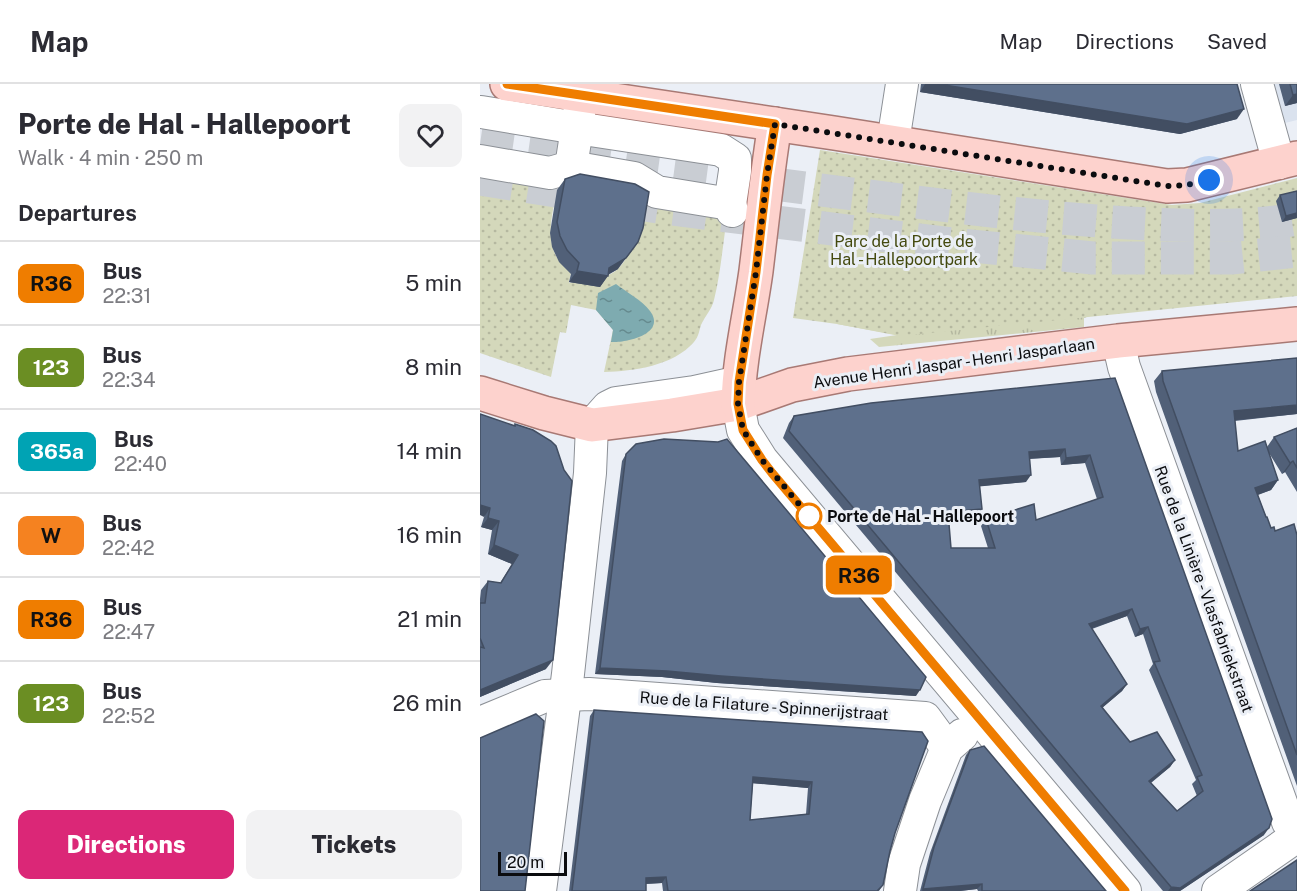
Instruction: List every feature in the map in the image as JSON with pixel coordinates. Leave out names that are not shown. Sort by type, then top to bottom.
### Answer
[{"type":"main road","points":[[507,84],[1167,186],[1187,185],[1288,160]]},
{"type":"main road","points":[[738,393],[775,124]]},
{"type":"main road","name":"Avenue Henri Jaspar - Henri Jasparlaan","points":[[592,425],[672,415],[738,393],[848,374],[1118,341],[1297,324]]},
{"type":"main road","points":[[480,393],[592,425]]},
{"type":"street","points":[[893,142],[902,84]]},
{"type":"street","points":[[1257,84],[1288,160]]},
{"type":"street","points":[[622,102],[657,139],[656,196]]},
{"type":"street","points":[[484,113],[578,121],[657,139],[722,150],[735,159],[731,207],[656,196],[634,178],[571,167],[550,173],[480,159],[484,113]]},
{"type":"street","points":[[571,167],[578,121]]},
{"type":"street","name":"Rue de la Linière - Vlasfabriekstraat","points":[[1118,341],[1124,367],[1284,811],[1297,835]]},
{"type":"street","points":[[738,393],[743,430],[762,460],[1125,891]]},
{"type":"street","points":[[540,891],[566,695],[590,473],[592,425]]},
{"type":"street","name":"Rue de la Filature - Spinnerijstraat","points":[[566,695],[589,694],[925,718],[947,748]]},
{"type":"street","points":[[480,723],[546,696],[566,695]]},
{"type":"street","points":[[900,891],[904,864],[925,801],[947,748],[980,719]]},
{"type":"street","points":[[1218,891],[1297,835]]},
{"type":"shaded area","points":[[1272,84],[1297,84],[1297,120],[1277,125]]},
{"type":"green space","name":"Parc de la Porte de Hal - Hallepoortpark","points":[[820,150],[1172,205],[1200,203],[1297,178],[1297,296],[900,336],[793,318]]},
{"type":"green space","points":[[480,167],[559,181],[552,218],[552,242],[561,263],[571,272],[569,283],[606,276],[623,264],[632,243],[642,199],[728,212],[714,300],[694,342],[675,357],[652,366],[604,372],[613,330],[596,310],[571,305],[566,333],[560,332],[551,377],[480,353]]},
{"type":"green space","points":[[1087,317],[1084,318],[1084,327],[879,347],[870,339],[897,335],[837,324]]},
{"type":"water","points":[[616,284],[643,303],[654,319],[653,326],[642,336],[626,341],[611,342],[613,330],[596,310],[598,293]]},
{"type":"building","points":[[938,84],[1237,84],[1244,109],[1187,124]]},
{"type":"building","points":[[1290,84],[1297,84],[1297,94],[1293,95]]},
{"type":"building","points":[[580,174],[635,184],[649,192],[643,228],[638,242],[626,258],[609,268],[608,276],[577,271],[579,263],[567,250],[560,236],[557,222],[565,179]]},
{"type":"building","points":[[1297,191],[1297,213],[1286,216],[1280,195]]},
{"type":"building","points":[[1297,358],[1297,405],[1234,411],[1238,451],[1265,441],[1278,480],[1255,488],[1271,528],[1274,527],[1275,531],[1294,524],[1297,535],[1297,755],[1163,381],[1162,371]]},
{"type":"building","points":[[1115,378],[1272,819],[1269,828],[1180,888],[1171,887],[789,431],[794,416],[871,403]],"holes":[[[1065,449],[1066,458],[1090,455],[1103,497],[1036,520],[1034,504],[986,519],[995,548],[951,548],[948,512],[982,509],[979,480],[1031,475],[1029,452]],[[1132,609],[1140,629],[1148,627],[1160,661],[1154,662],[1202,775],[1197,777],[1203,791],[1177,811],[1149,781],[1175,760],[1157,732],[1130,742],[1101,706],[1127,684],[1089,624]]]},
{"type":"building","points":[[480,414],[533,430],[551,441],[556,446],[564,470],[572,481],[553,660],[480,690],[480,647],[484,648],[480,638],[480,603],[485,603],[488,581],[501,583],[518,555],[494,545],[499,521],[488,518],[490,508],[480,505]]},
{"type":"building","points":[[1297,428],[1297,468],[1293,461],[1290,463],[1274,437]]},
{"type":"building","points":[[664,439],[718,442],[727,439],[926,677],[920,690],[600,668],[626,454],[636,444]]},
{"type":"building","points":[[594,710],[922,732],[928,741],[895,833],[883,885],[877,891],[668,891],[666,877],[646,878],[646,891],[572,891]],"holes":[[[753,777],[812,782],[809,814],[750,820]]]},
{"type":"building","points":[[536,714],[544,721],[525,891],[480,891],[480,738]]},
{"type":"building","points":[[984,746],[1106,891],[982,891],[982,884],[923,889],[934,847],[970,750]]},
{"type":"building","points":[[1297,860],[1297,891],[1250,891]]},
{"type":"tunnel","points":[[480,144],[970,209],[1049,217],[1192,225],[1255,224],[1297,219]]},
{"type":"tunnel","points":[[480,179],[664,208],[952,244],[1093,258],[1231,258],[1297,251]]},
{"type":"bus line","name":"R36","points":[[507,84],[775,124],[739,382],[738,404],[743,430],[772,473],[1125,891]]},
{"type":"place","name":"Porte de Hal - Hallepoort","points":[[809,516]]},
{"type":"route","points":[[809,516],[814,522],[762,460],[743,430],[738,404],[739,382],[775,124],[1167,186],[1187,185],[1209,180]]}]
